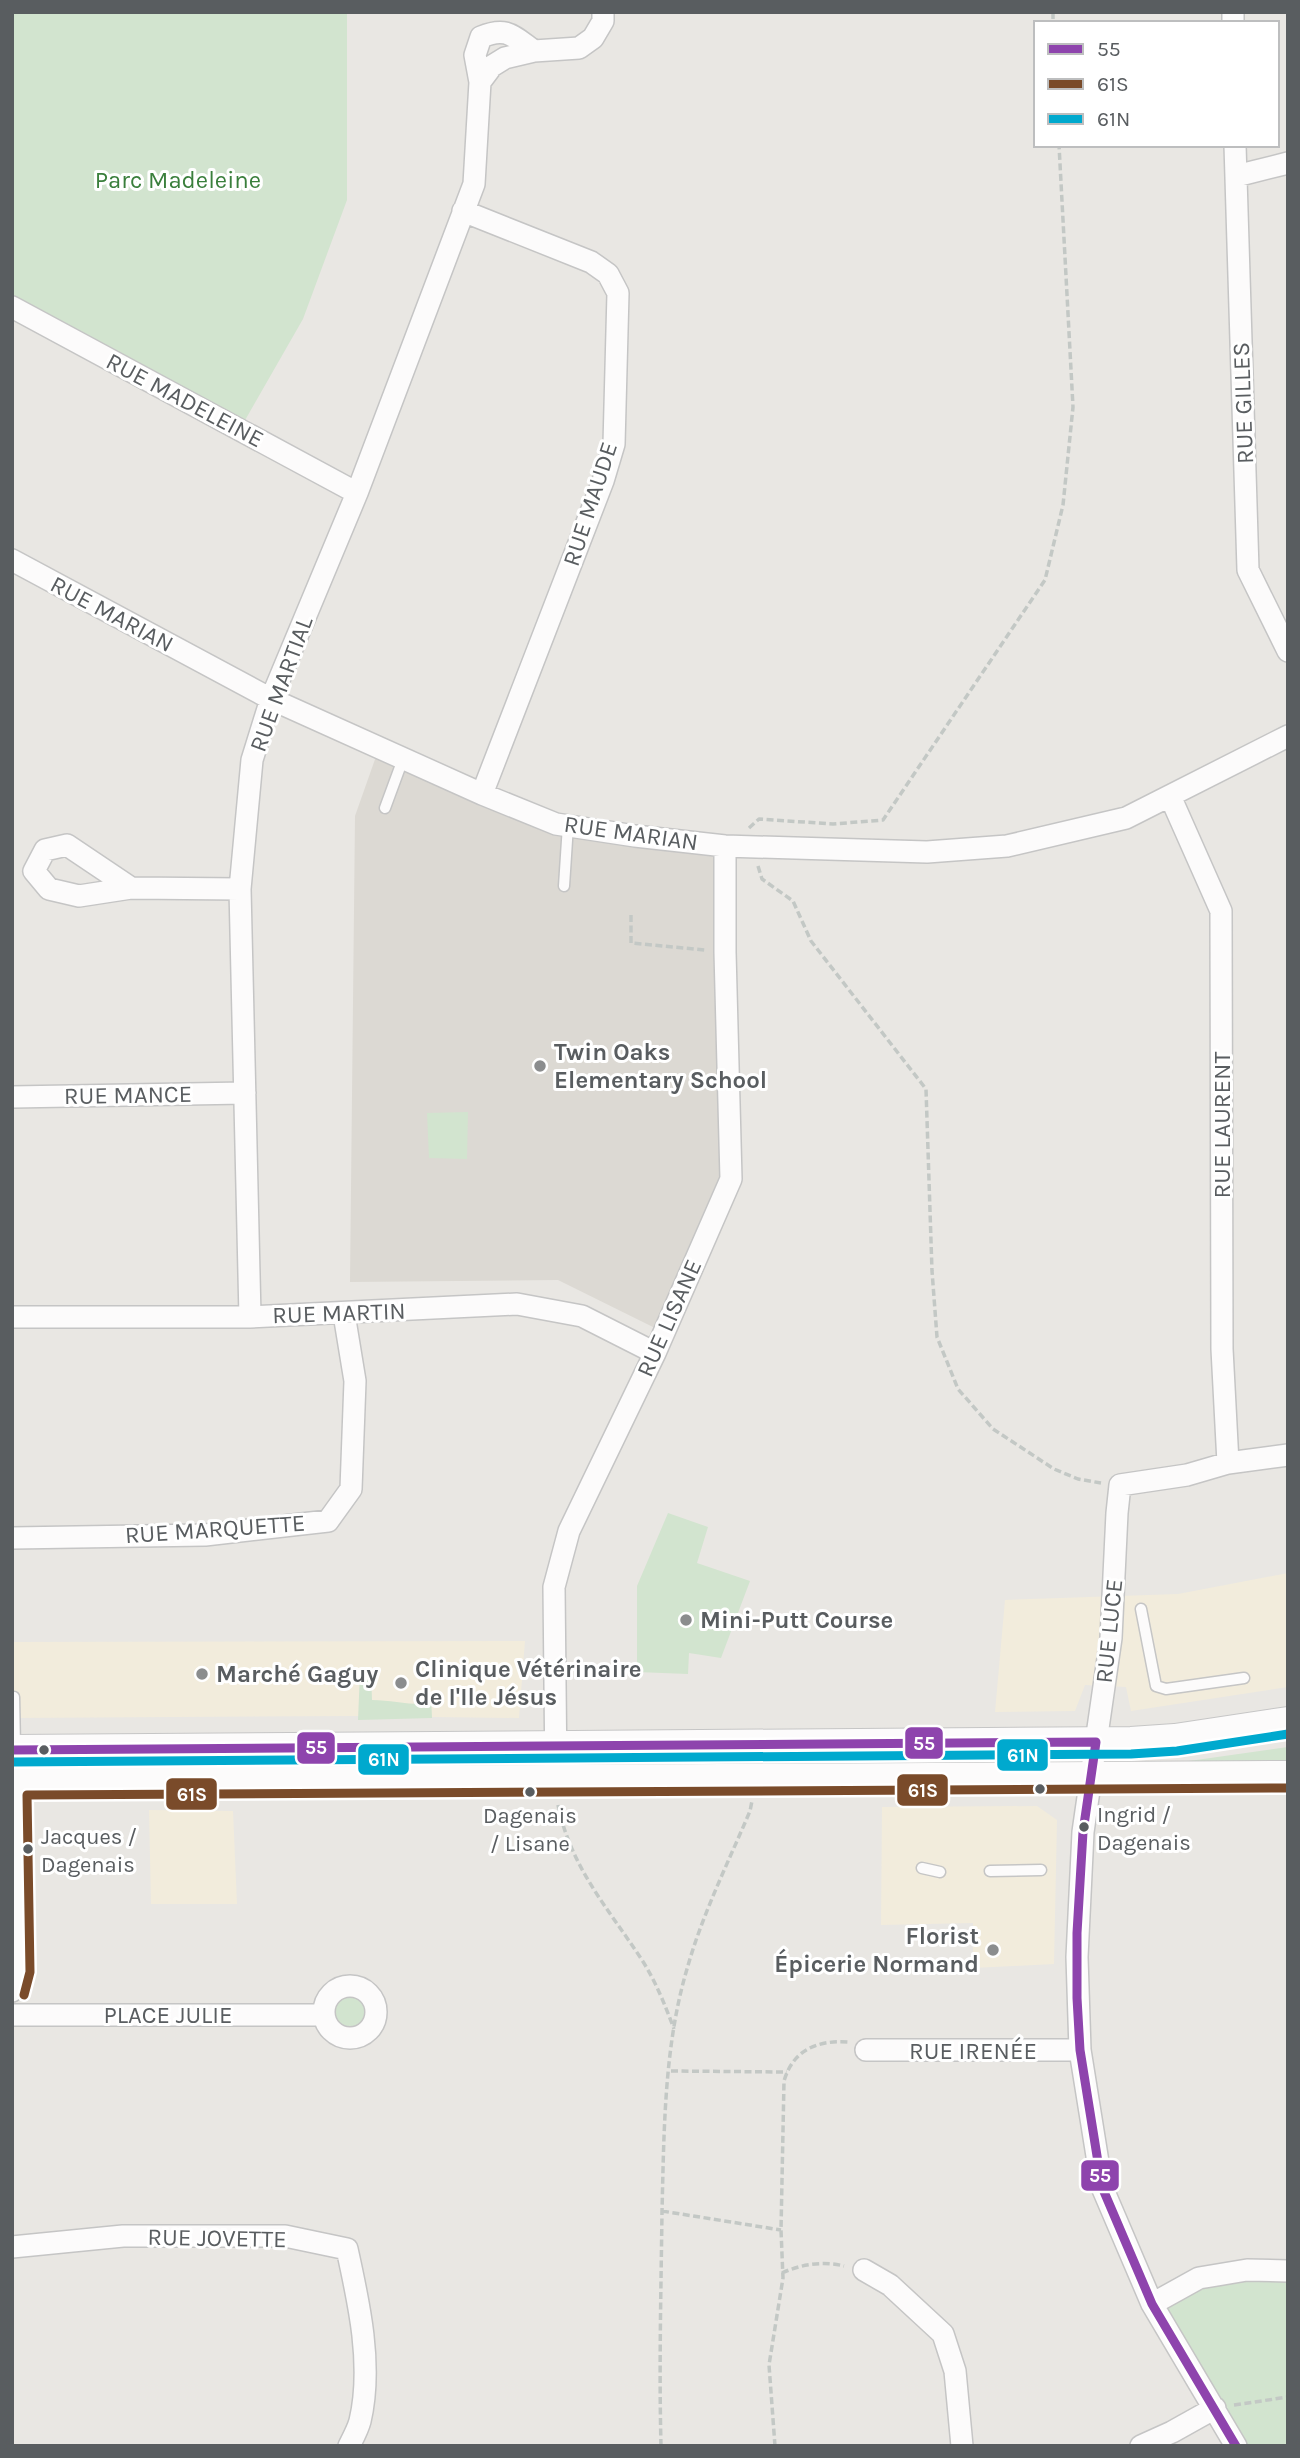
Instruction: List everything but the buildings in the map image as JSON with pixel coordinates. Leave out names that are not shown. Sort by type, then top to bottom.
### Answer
[{"type":"main road","points":[[13,1738],[555,1746],[1096,1742],[1161,1741],[1288,1722]]},
{"type":"main road","points":[[14,1783],[556,1791],[1090,1777],[1288,1776]]},
{"type":"street","points":[[480,82],[492,66],[505,58],[534,51],[579,48],[593,38],[603,21],[603,12]]},
{"type":"street","name":"RUE MARTIAL","points":[[250,1317],[240,889],[252,760],[271,699],[357,493],[474,184],[480,82],[475,55],[481,37],[496,31],[511,34],[534,51]]},
{"type":"street","name":"RUE GILLES","points":[[1235,147],[1248,570],[1288,651]]},
{"type":"street","points":[[1236,176],[1288,163]]},
{"type":"street","name":"RUE MAUDE","points":[[463,211],[591,262],[608,274],[618,293],[614,444],[603,481],[482,794]]},
{"type":"street","name":"RUE MADELEINE","points":[[12,307],[357,493]]},
{"type":"street","name":"RUE MARIAN","points":[[12,560],[271,699],[482,794],[556,824],[725,846],[927,852],[1007,846],[1126,818],[1288,736]]},
{"type":"street","name":"RUE LAURENT","points":[[1170,796],[1221,911],[1222,1349],[1228,1464]]},
{"type":"street","name":"RUE LISANE","points":[[556,1791],[554,1587],[559,1563],[569,1531],[655,1353],[731,1179],[725,846]]},
{"type":"street","points":[[131,888],[240,889]]},
{"type":"street","name":"RUE MANCE","points":[[12,1097],[245,1093]]},
{"type":"street","name":"RUE MARTIN","points":[[12,1317],[250,1317],[517,1304],[582,1316],[655,1353]]},
{"type":"street","name":"RUE MARQUETTE","points":[[12,1538],[205,1535],[328,1521],[351,1489],[355,1381],[344,1314]]},
{"type":"street","points":[[1228,1464],[1288,1455]]},
{"type":"street","name":"RUE LUCE","points":[[1228,1464],[1186,1475],[1121,1485],[1116,1524],[1111,1638],[1083,1832],[1078,1908],[1077,1998],[1080,2050],[1102,2187],[1152,2304],[1236,2446]]},
{"type":"street","points":[[12,1991],[18,1972],[13,1738]]},
{"type":"street","name":"PLACE JULIE","points":[[12,2015],[324,2015]]},
{"type":"street","name":"RUE IRENÉE","points":[[866,2050],[1080,2050]]},
{"type":"street","name":"RUE JOVETTE","points":[[12,2247],[123,2236],[285,2236],[347,2249],[362,2317],[364,2371],[360,2421],[349,2446]]},
{"type":"street","points":[[863,2270],[890,2285],[943,2334],[955,2371],[962,2446]]},
{"type":"street","points":[[1152,2304],[1199,2278],[1247,2270],[1288,2271]]},
{"type":"street","points":[[1141,2446],[1215,2408]]},
{"type":"lane","points":[[385,808],[403,759]]},
{"type":"lane","points":[[564,886],[568,825]]},
{"type":"lane","points":[[1141,1609],[1156,1686],[1166,1689],[1244,1678]]},
{"type":"lane","points":[[13,1738],[14,1697]]},
{"type":"lane","points":[[922,1868],[940,1872]]},
{"type":"lane","points":[[990,1871],[1041,1870]]},
{"type":"path","points":[[631,915],[631,943],[725,952]]},
{"type":"path","points":[[556,1791],[575,1858],[596,1895],[643,1961],[663,1998],[675,2031]]},
{"type":"path","points":[[661,2446],[659,2361],[662,2211],[665,2123],[675,2031],[692,1951],[752,1802]]},
{"type":"path","points":[[776,2445],[769,2365],[783,2276],[784,2081],[799,2054],[821,2043],[856,2043],[866,2050]]},
{"type":"path","points":[[670,2071],[787,2072]]},
{"type":"path","points":[[662,2211],[782,2230]]},
{"type":"path","points":[[783,2276],[799,2267],[832,2263],[863,2270]]},
{"type":"path","points":[[1215,2408],[1288,2397]]},
{"type":"shaded area","name":"Twin Oaks Elementary School","points":[[379,748],[556,824],[725,846],[731,1179],[657,1329],[558,1280],[350,1282],[355,816]]},
{"type":"shaded area","points":[[1288,1573],[1288,1687],[1131,1711],[1126,1687],[1085,1685],[1075,1711],[995,1712],[1005,1600],[1178,1594]]},
{"type":"shaded area","points":[[525,1641],[519,1718],[12,1718],[12,1642]]},
{"type":"shaded area","points":[[1037,1806],[1057,1820],[1054,1964],[973,1968],[973,1923],[881,1925],[882,1807]]},
{"type":"shaded area","points":[[149,1810],[233,1811],[237,1904],[151,1904]]},
{"type":"green space","name":"Parc Madeleine","points":[[12,12],[347,12],[347,200],[303,319],[240,429],[12,307]]},
{"type":"green space","points":[[468,1112],[467,1159],[429,1158],[427,1113]]},
{"type":"green space","name":"Mini-Putt Course","points":[[668,1513],[708,1527],[697,1563],[750,1581],[721,1658],[689,1653],[688,1674],[637,1672],[637,1586]]},
{"type":"green space","points":[[360,1672],[371,1672],[372,1700],[422,1704],[431,1695],[432,1718],[358,1720]]},
{"type":"green space","points":[[1288,1747],[1288,1761],[1168,1764]]},
{"type":"green space","points":[[351,1986],[361,1988],[369,1994],[375,2002],[375,2022],[369,2030],[361,2036],[351,2038],[341,2036],[333,2030],[327,2022],[325,2012],[327,2002],[333,1994],[341,1988]]},
{"type":"green space","points":[[1288,2271],[1288,2446],[1236,2446],[1152,2304],[1199,2278]]},
{"type":"transit line","name":"61N","points":[[12,1762],[1131,1754],[1177,1751],[1288,1734]]},
{"type":"transit line","name":"55","points":[[12,1750],[1096,1742],[1083,1832],[1077,1933],[1077,1998],[1080,2050],[1102,2187],[1152,2304],[1236,2446]]},
{"type":"transit line","name":"61S","points":[[24,1995],[30,1972],[27,1795],[1288,1788]]},
{"type":"place","name":"Twin Oaks Elementary School","points":[[540,1066]]},
{"type":"place","name":"Mini-Putt Course","points":[[686,1620]]},
{"type":"place","name":"Marché Gaguy","points":[[202,1674]]},
{"type":"place","name":"Clinique Vétérinaire de I'Ile Jésus","points":[[401,1683]]},
{"type":"place","name":"Dagenais / Lisane","points":[[530,1792]]},
{"type":"place","name":"Ingrid / Dagenais","points":[[1084,1827]]},
{"type":"place","name":"Jacques / Dagenais","points":[[28,1849]]},
{"type":"place","name":"Florist Épicerie Normand","points":[[993,1950]]}]
